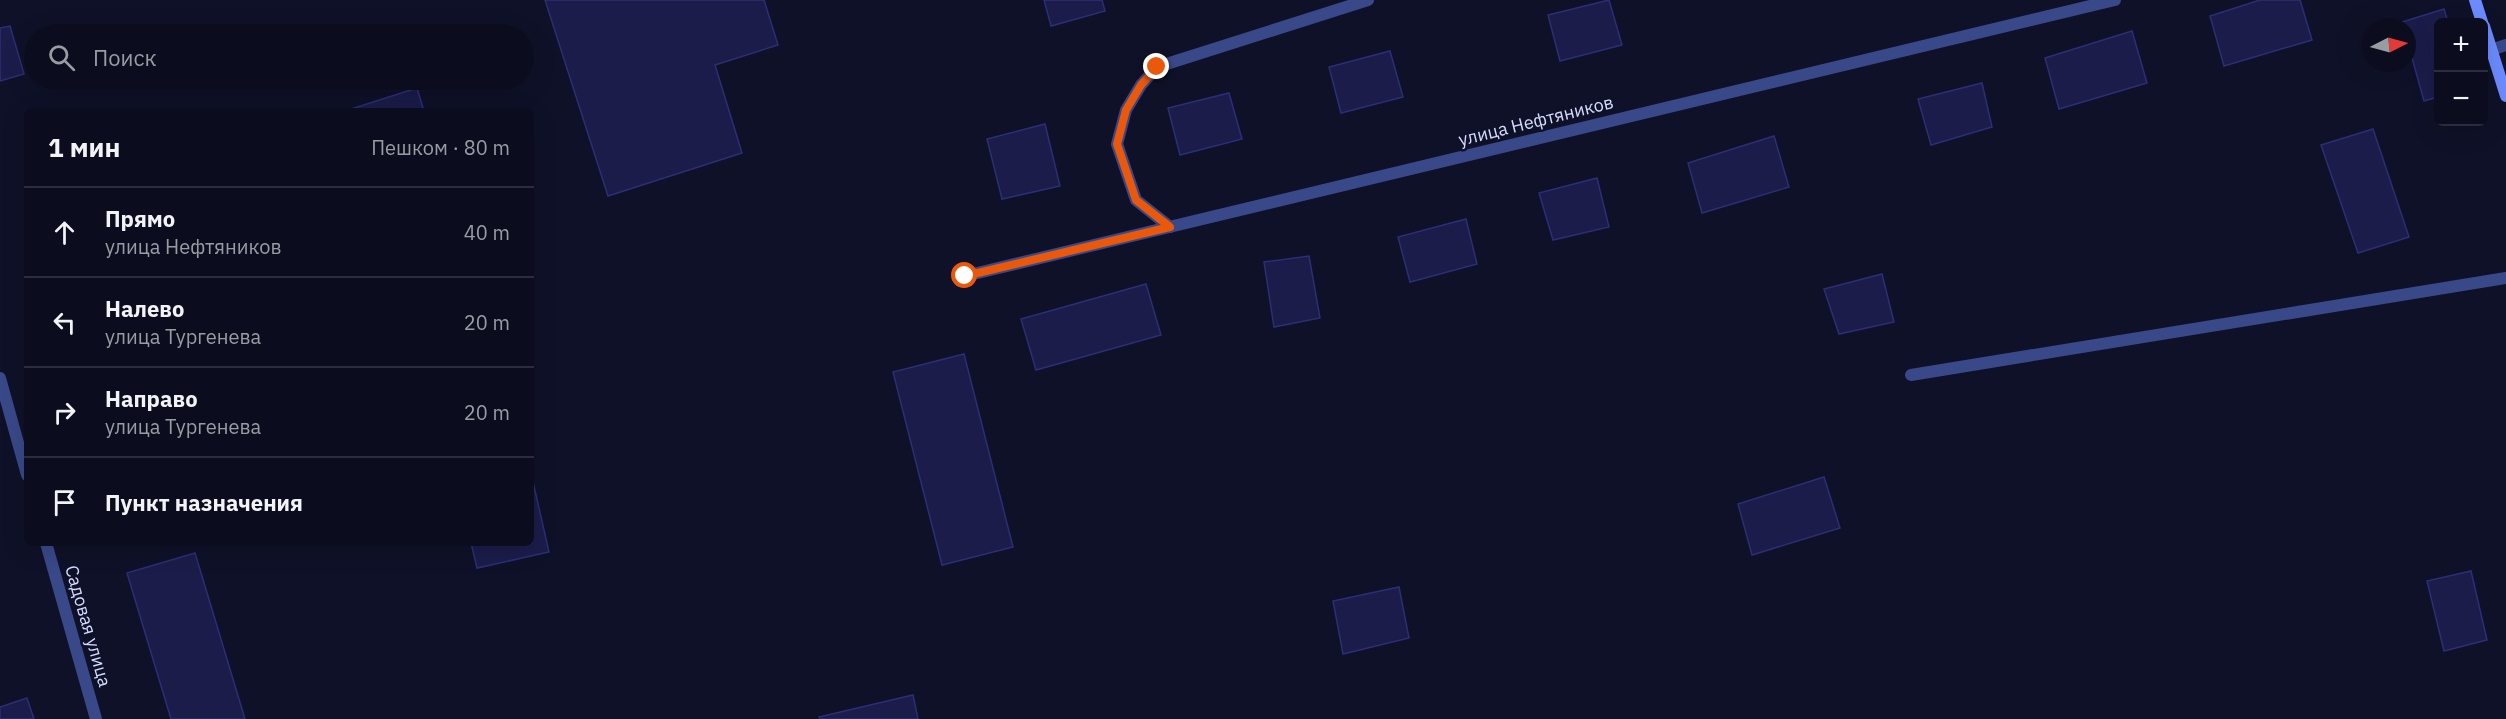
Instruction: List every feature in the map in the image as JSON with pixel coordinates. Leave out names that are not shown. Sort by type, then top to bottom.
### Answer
[{"type":"main road","points":[[2475,0],[2481,18]]},
{"type":"main road","points":[[2488,40],[2506,96]]},
{"type":"street","points":[[1170,227],[1136,200],[1117,144],[1126,110],[1141,85],[1157,67],[1368,0]]},
{"type":"street","name":"улица Нефтяников","points":[[965,276],[2115,0]]},
{"type":"street","points":[[2491,50],[2506,45]]},
{"type":"street","points":[[1911,375],[2506,278]]},
{"type":"street","points":[[0,378],[24,464]]},
{"type":"street","name":"Садовая улица","points":[[47,546],[96,719]]},
{"type":"building","points":[[545,0],[764,0],[778,45],[715,65],[742,153],[608,196]]},
{"type":"building","points":[[1044,0],[1102,0],[1105,11],[1051,26]]},
{"type":"building","points":[[1609,0],[1622,45],[1560,61],[1548,15]]},
{"type":"building","points":[[2260,0],[2300,0],[2312,40],[2224,66],[2210,16]]},
{"type":"building","points":[[2444,9],[2447,18],[2434,18],[2434,98],[2424,101],[2416,72],[2415,18]]},
{"type":"building","points":[[10,26],[24,74],[0,81],[0,28]]},
{"type":"building","points":[[2132,31],[2147,83],[2059,109],[2045,58]]},
{"type":"building","points":[[1390,51],[1403,97],[1341,113],[1329,67]]},
{"type":"building","points":[[1982,83],[1992,127],[1931,145],[1918,99]]},
{"type":"building","points":[[411,90],[418,90],[423,108],[354,108]]},
{"type":"building","points":[[1229,93],[1242,139],[1180,155],[1168,108]]},
{"type":"building","points":[[1045,124],[1060,186],[1002,199],[987,139]]},
{"type":"building","points":[[2373,129],[2409,237],[2358,253],[2321,145]]},
{"type":"building","points":[[1774,136],[1789,187],[1702,213],[1688,163]]},
{"type":"building","points":[[1597,178],[1609,227],[1553,240],[1539,193]]},
{"type":"building","points":[[1466,219],[1477,264],[1410,282],[1398,237]]},
{"type":"building","points":[[1309,256],[1320,318],[1274,327],[1264,262]]},
{"type":"building","points":[[1882,274],[1894,322],[1839,334],[1824,289]]},
{"type":"building","points":[[1146,284],[1161,335],[1036,370],[1021,319]]},
{"type":"building","points":[[964,354],[1013,547],[942,565],[893,372]]},
{"type":"building","points":[[1824,477],[1840,528],[1752,555],[1738,504]]},
{"type":"building","points":[[534,486],[549,552],[477,568],[472,546],[534,546]]},
{"type":"building","points":[[195,553],[245,719],[171,719],[127,573]]},
{"type":"building","points":[[2471,571],[2487,640],[2444,651],[2427,581]]},
{"type":"building","points":[[1399,587],[1409,638],[1343,654],[1333,601]]},
{"type":"building","points":[[913,695],[918,719],[820,719],[819,717]]},
{"type":"building","points":[[27,698],[34,719],[0,719],[0,707]]},
{"type":"route","points":[[965,276],[1170,227],[1136,200],[1117,144],[1126,110],[1141,85],[1157,67]]}]
